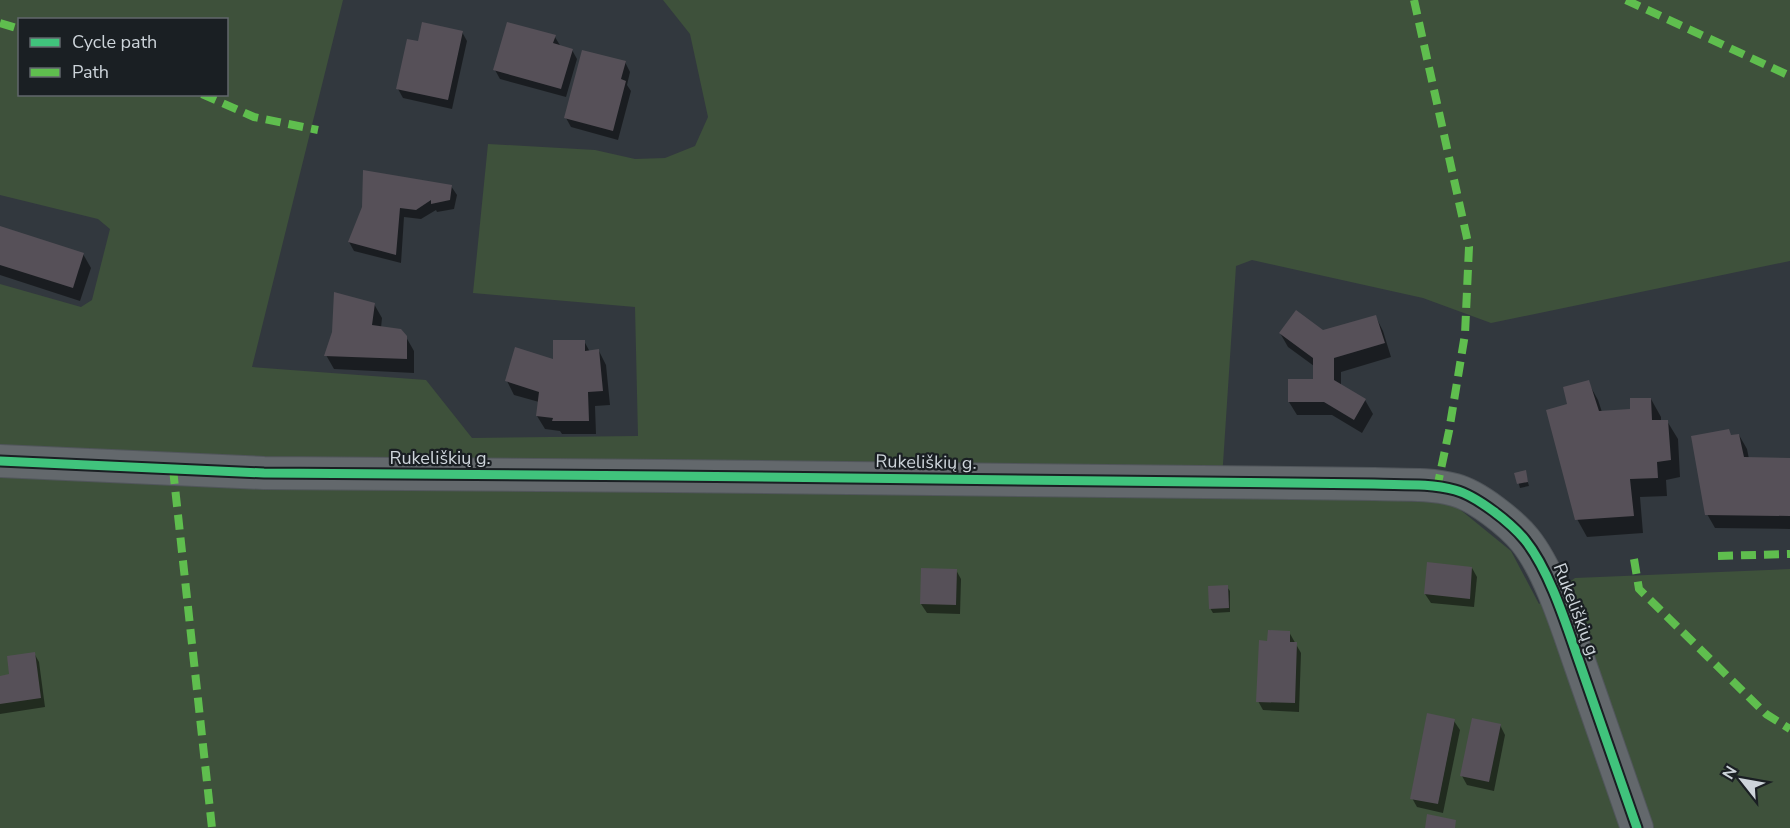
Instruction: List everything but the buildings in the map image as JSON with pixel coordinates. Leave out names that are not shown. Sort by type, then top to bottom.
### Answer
[{"type":"street","name":"Rukeliškių g.","points":[[0,461],[264,473],[1374,484],[1418,485],[1456,490],[1481,503],[1507,523],[1525,539],[1540,562],[1566,624],[1636,828]]},
{"type":"green space","points":[[0,0],[343,0],[252,367],[426,380],[472,438],[638,436],[635,307],[473,293],[488,144],[595,150],[635,159],[665,158],[695,146],[708,117],[690,34],[663,0],[1790,0],[1790,261],[1491,323],[1423,298],[1252,260],[1236,266],[1221,494],[1452,503],[1511,551],[1539,604],[1575,578],[1790,569],[1790,828],[0,828],[0,284],[81,307],[92,300],[110,229],[98,219],[0,195]]},
{"type":"marked path","points":[[1414,0],[1469,247],[1465,334],[1437,488]]},
{"type":"marked path","points":[[1626,0],[1790,76]]},
{"type":"marked path","points":[[0,23],[18,28]]},
{"type":"marked path","points":[[207,96],[254,117],[318,130]]},
{"type":"marked path","points":[[173,469],[212,828]]},
{"type":"marked path","points":[[1718,556],[1790,554]]},
{"type":"marked path","points":[[1634,559],[1639,589],[1766,714],[1790,729]]},
{"type":"cycle path","points":[[0,461],[264,473],[1374,484],[1425,485],[1455,490],[1473,498],[1502,518],[1525,540],[1542,567],[1563,617],[1637,828]]}]
